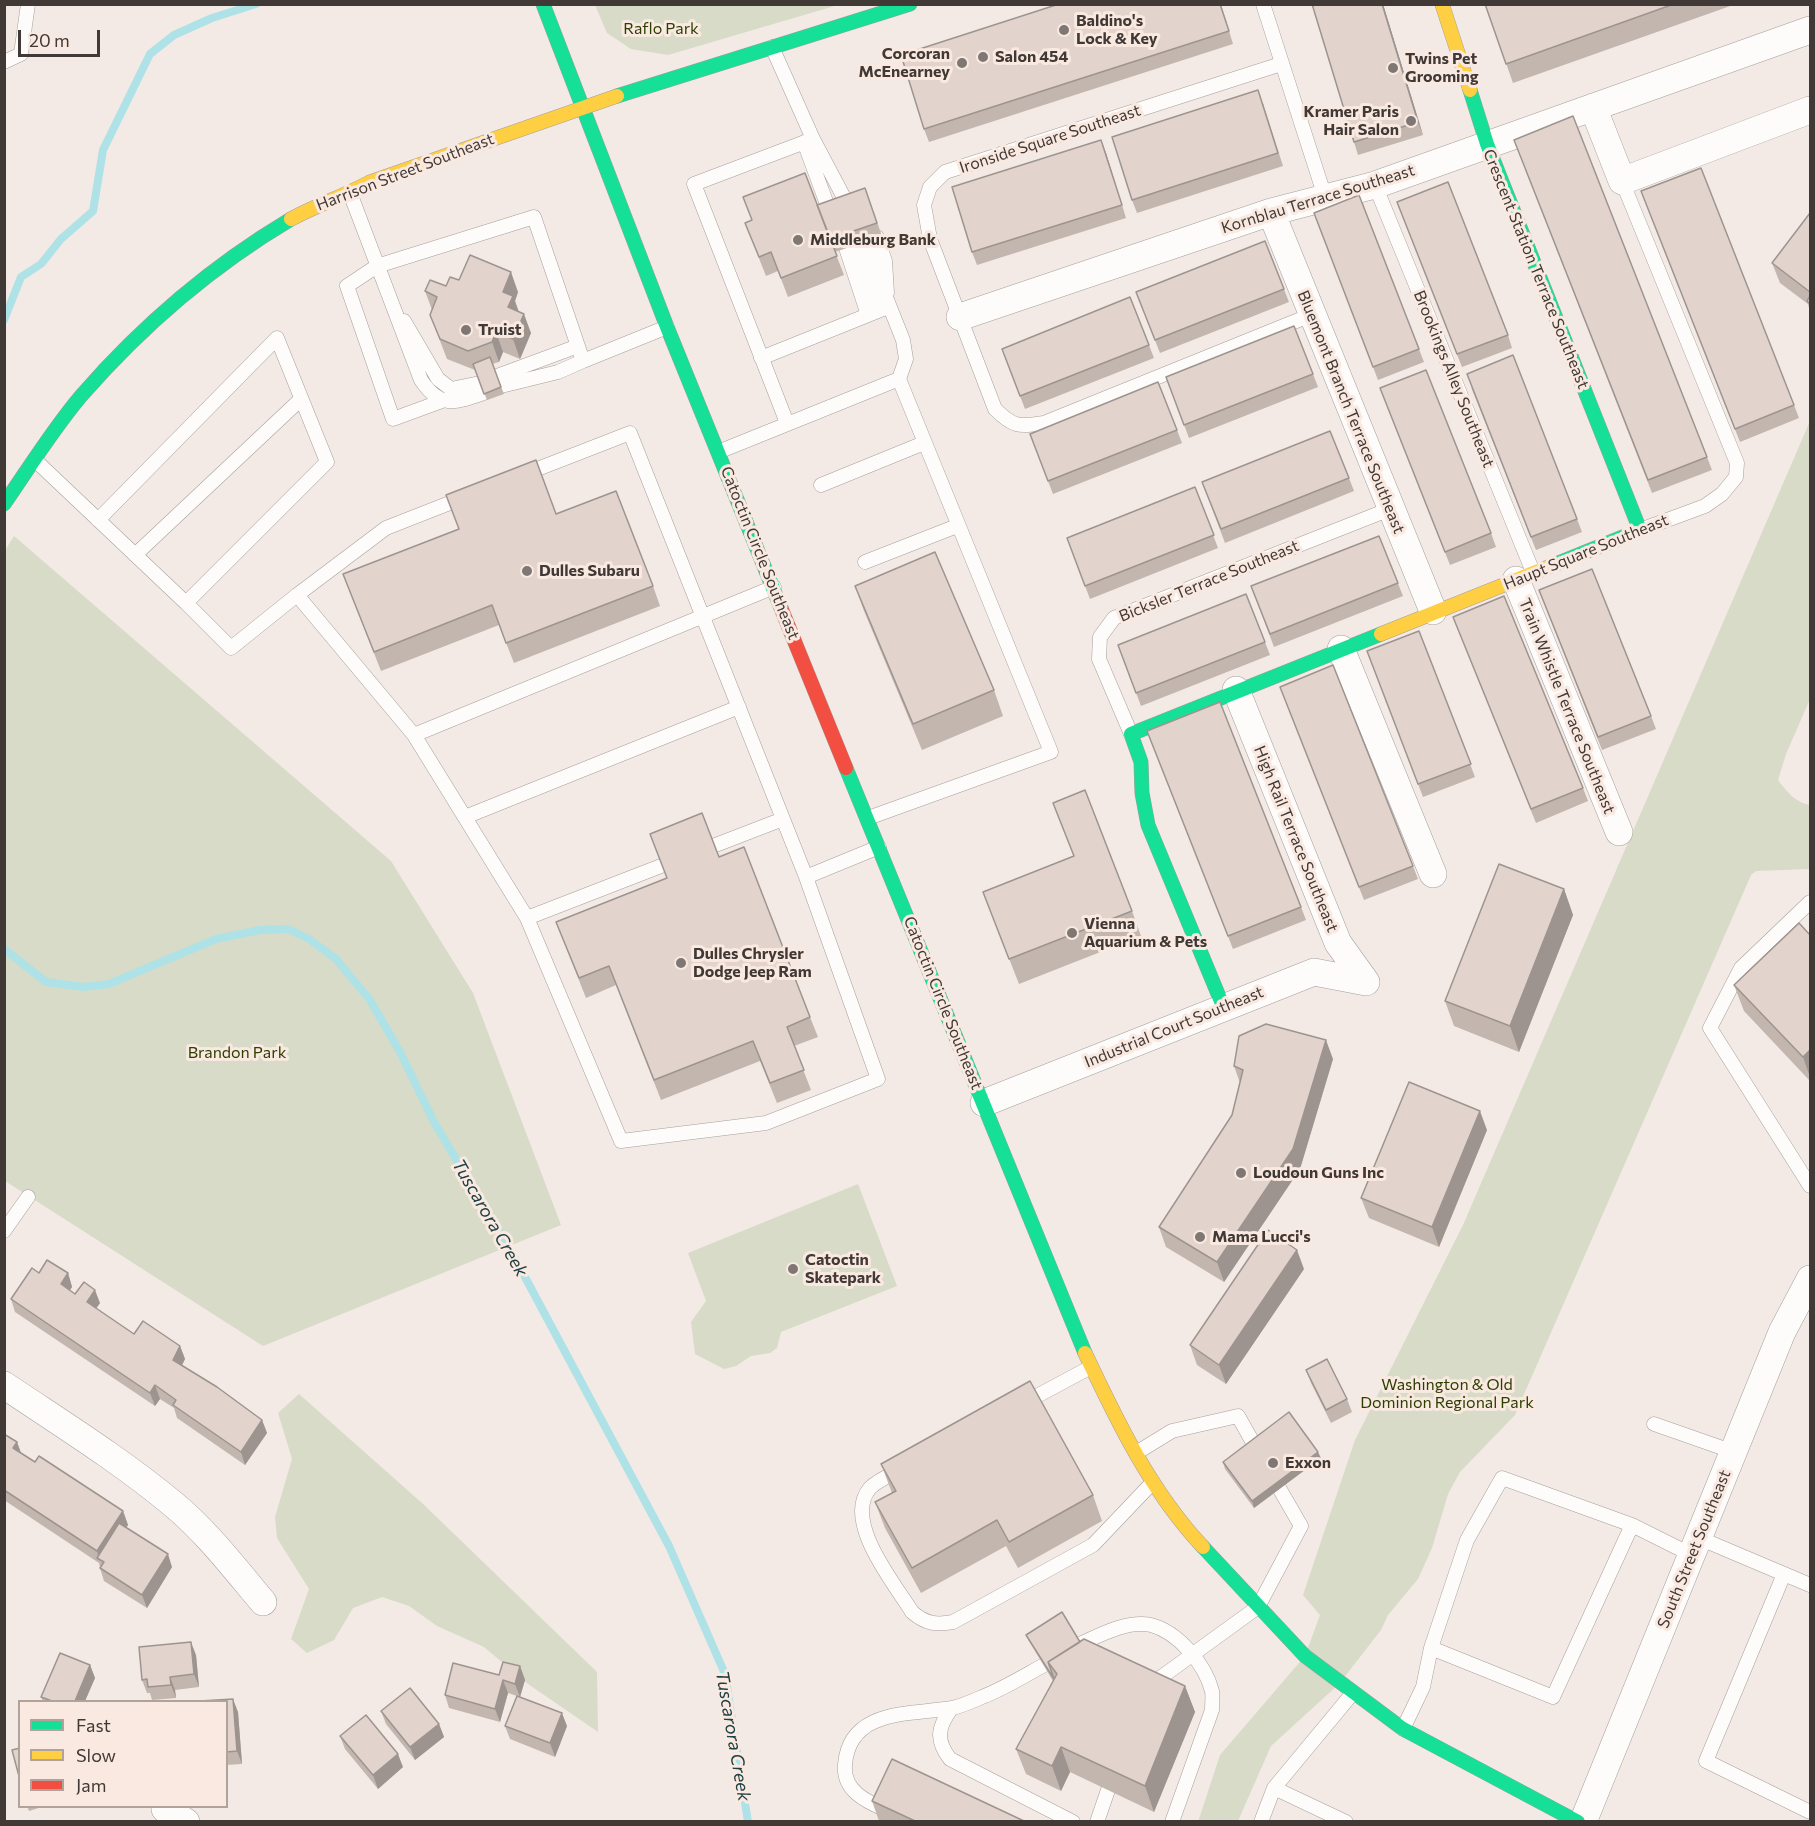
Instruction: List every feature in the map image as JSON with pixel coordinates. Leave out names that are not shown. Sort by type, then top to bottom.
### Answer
[{"type":"street","name":"Catoctin Circle Southeast","points":[[543,4],[667,327],[1091,1367],[1136,1453],[1153,1482],[1199,1543],[1305,1656],[1352,1694],[1403,1730],[1580,1821]]},
{"type":"street","name":"Harrison Street Southeast","points":[[4,504],[80,397],[145,328],[215,270],[268,233],[316,205],[350,193],[370,182],[582,107],[910,4]]},
{"type":"street","name":"Crescent Station Terrace Southeast","points":[[1442,4],[1487,144],[1640,530]]},
{"type":"street","name":"Kornblau Terrace Southeast","points":[[960,317],[1271,212],[1375,185],[1810,30]]},
{"type":"street","points":[[1593,107],[1622,181],[1810,112]]},
{"type":"street","name":"Bluemont Branch Terrace Southeast","points":[[1271,212],[1433,611]]},
{"type":"street","name":"Haupt Square Southeast","points":[[1131,734],[1433,611],[1640,530]]},
{"type":"street","name":"Train Whistle Terrace Southeast","points":[[1524,576],[1619,832]]},
{"type":"street","points":[[1341,649],[1433,874]]},
{"type":"street","name":"High Rail Terrace Southeast","points":[[1236,690],[1338,943],[1366,982]]},
{"type":"street","name":"Bicksler Terrace Southeast","points":[[1131,734],[1141,762],[1142,794],[1148,825],[1223,1006]]},
{"type":"street","name":"Industrial Court Southeast","points":[[984,1103],[1223,1006],[1314,972],[1366,982]]},
{"type":"street","name":"South Street Southeast","points":[[1580,1821],[1782,1332],[1810,1279]]},
{"type":"street","points":[[4,1386],[121,1463],[175,1506],[230,1563],[263,1602]]},
{"type":"lane","points":[[4,62],[21,54],[28,4]]},
{"type":"lane","points":[[1263,4],[1325,197]]},
{"type":"lane","points":[[772,47],[808,141],[840,212],[826,164]]},
{"type":"lane","name":"Ironside Square Southeast","points":[[1281,64],[945,172],[930,187],[924,205],[930,239],[995,409],[1010,423],[1026,426],[1044,423],[1311,315]]},
{"type":"lane","points":[[808,141],[826,164],[864,204]]},
{"type":"lane","points":[[787,423],[694,184],[808,141]]},
{"type":"lane","name":"Haupt Square Southeast","points":[[1622,181],[1737,463],[1736,477],[1715,500],[1640,530]]},
{"type":"lane","name":"Brookings Alley Southeast","points":[[1375,185],[1524,576]]},
{"type":"lane","points":[[350,193],[421,380],[430,394],[442,401]]},
{"type":"lane","points":[[392,305],[418,342],[438,379],[451,389],[482,388],[459,402],[442,401],[393,419],[347,286],[377,266],[534,217],[583,361]]},
{"type":"lane","points":[[868,818],[1051,752],[899,379],[906,359],[903,340],[879,311],[860,243],[879,311]]},
{"type":"lane","points":[[761,358],[879,311]]},
{"type":"lane","points":[[578,346],[499,381],[558,372],[667,327]]},
{"type":"lane","points":[[98,520],[277,338],[327,462],[186,603]]},
{"type":"lane","points":[[718,452],[899,379]]},
{"type":"lane","points":[[135,555],[302,399]]},
{"type":"lane","points":[[297,595],[414,735],[527,918],[621,1141],[766,1123],[878,1078],[806,877],[630,433],[508,480]]},
{"type":"lane","points":[[821,485],[924,443]]},
{"type":"lane","points":[[34,460],[231,648],[386,528],[475,494]]},
{"type":"lane","name":"Bicksler Terrace Southeast","points":[[1131,734],[1099,659],[1100,637],[1114,618],[1390,509]]},
{"type":"lane","points":[[865,562],[957,526]]},
{"type":"lane","points":[[414,735],[774,587]]},
{"type":"lane","points":[[465,816],[739,706]]},
{"type":"lane","points":[[527,918],[783,819]]},
{"type":"lane","points":[[806,877],[879,847]]},
{"type":"lane","points":[[1810,902],[1741,968],[1710,1028],[1810,1186]]},
{"type":"lane","points":[[4,1231],[28,1197]]},
{"type":"lane","points":[[1010,1411],[1091,1367]]},
{"type":"lane","points":[[1136,1453],[1172,1431],[1238,1416],[1301,1526],[1258,1607],[1145,1689]]},
{"type":"lane","points":[[1654,1424],[1734,1452]]},
{"type":"lane","points":[[911,1464],[870,1489],[864,1504],[862,1520],[866,1537],[912,1612],[922,1622],[938,1625],[953,1622],[1093,1545],[1153,1482]]},
{"type":"lane","points":[[1403,1730],[1424,1687],[1431,1648],[1467,1540],[1502,1478],[1632,1525],[1784,1574],[1810,1585]]},
{"type":"lane","points":[[1431,1648],[1552,1697],[1632,1525]]},
{"type":"lane","points":[[1784,1574],[1706,1761],[1810,1812]]},
{"type":"lane","points":[[1080,1644],[1110,1630],[1150,1625],[1170,1634],[1194,1655],[1212,1691],[1212,1710],[1172,1821]]},
{"type":"lane","points":[[884,1809],[860,1799],[844,1772],[846,1754],[855,1736],[891,1714],[952,1707],[984,1697],[1044,1665]]},
{"type":"lane","points":[[1261,1821],[1274,1788],[1352,1694]]},
{"type":"lane","points":[[952,1707],[941,1722],[939,1736],[942,1748],[950,1759],[1073,1821]]},
{"type":"lane","points":[[1274,1788],[1346,1821]]},
{"type":"lane","points":[[1097,1821],[1108,1790]]},
{"type":"green space","name":"Raflo Park","points":[[595,5],[838,5],[668,55],[631,49],[607,33]]},
{"type":"green space","name":"Washington & Old Dominion Regional Park","points":[[1810,421],[1810,699],[1786,754],[1778,780],[1796,799],[1810,805],[1810,869],[1756,871],[1751,875],[1515,1415],[1460,1472],[1448,1494],[1432,1548],[1418,1579],[1388,1615],[1381,1630],[1339,1684],[1271,1746],[1238,1821],[1198,1822],[1220,1755],[1305,1656],[1320,1615],[1303,1595],[1355,1440],[1463,1225]]},
{"type":"green space","name":"Brandon Park","points":[[14,536],[391,861],[473,993],[561,1225],[263,1346],[5,1181],[4,552]]},
{"type":"green space","name":"Catoctin Skatepark","points":[[858,1184],[897,1286],[781,1332],[777,1348],[770,1353],[751,1356],[736,1366],[724,1369],[695,1354],[691,1322],[706,1301],[688,1253]]},
{"type":"green space","points":[[299,1394],[422,1503],[597,1672],[598,1732],[528,1684],[484,1647],[437,1626],[409,1606],[382,1597],[353,1608],[334,1640],[307,1653],[291,1639],[309,1589],[277,1538],[275,1517],[292,1459],[278,1413]]},
{"type":"building","points":[[1059,4],[1220,4],[1229,31],[924,129],[901,55]]},
{"type":"building","points":[[1312,4],[1382,4],[1418,122],[1354,142]]},
{"type":"building","points":[[1485,4],[1674,4],[1506,64]]},
{"type":"building","points":[[1258,90],[1278,153],[1132,200],[1112,137]]},
{"type":"building","points":[[1573,116],[1707,457],[1648,480],[1514,140]]},
{"type":"building","points":[[1101,140],[1122,205],[972,252],[952,187]]},
{"type":"building","points":[[1701,168],[1794,405],[1735,429],[1641,191]]},
{"type":"building","points":[[805,173],[837,256],[781,278],[771,252],[759,257],[745,223],[752,220],[743,197]]},
{"type":"building","points":[[1448,182],[1508,335],[1457,354],[1397,202]]},
{"type":"building","points":[[865,188],[877,223],[830,239],[817,205]]},
{"type":"building","points":[[1359,195],[1419,349],[1373,367],[1314,213]]},
{"type":"building","points":[[1810,213],[1810,292],[1772,263]]},
{"type":"building","points":[[1265,241],[1284,289],[1155,340],[1136,292]]},
{"type":"building","points":[[470,255],[511,272],[503,292],[513,296],[508,307],[524,314],[513,339],[496,332],[492,342],[468,351],[440,339],[430,315],[437,297],[425,291],[430,280],[446,286],[450,277],[459,280]]},
{"type":"building","points":[[1130,297],[1149,345],[1020,396],[1002,349]]},
{"type":"building","points":[[1294,326],[1313,374],[1184,425],[1166,377]]},
{"type":"building","points":[[1513,355],[1577,519],[1531,537],[1467,374]]},
{"type":"building","points":[[490,357],[501,387],[484,394],[473,364]]},
{"type":"building","points":[[1426,370],[1491,533],[1445,552],[1380,388]]},
{"type":"building","points":[[1158,382],[1177,430],[1048,481],[1030,434]]},
{"type":"building","points":[[1330,431],[1349,478],[1221,529],[1202,482]]},
{"type":"building","name":"Dulles Subaru","points":[[536,460],[556,514],[616,491],[653,586],[506,643],[492,605],[374,652],[343,574],[459,529],[446,495]]},
{"type":"building","points":[[1195,487],[1214,535],[1085,586],[1067,538]]},
{"type":"building","points":[[1379,536],[1398,583],[1270,634],[1251,586]]},
{"type":"building","points":[[935,552],[994,690],[913,724],[855,586]]},
{"type":"building","points":[[1592,569],[1651,716],[1598,737],[1539,590]]},
{"type":"building","points":[[1246,594],[1265,642],[1136,693],[1118,645]]},
{"type":"building","points":[[1504,596],[1583,788],[1531,809],[1453,617]]},
{"type":"building","points":[[1419,631],[1471,764],[1418,784],[1367,651]]},
{"type":"building","points":[[1333,665],[1413,866],[1359,887],[1280,687]]},
{"type":"building","points":[[1220,702],[1301,907],[1228,936],[1147,731]]},
{"type":"building","points":[[1085,790],[1132,911],[1009,959],[983,892],[1074,856],[1053,803]]},
{"type":"building","name":"Dulles Chrysler Dodge Jeep Ram","points":[[702,813],[719,857],[744,847],[810,1017],[787,1027],[804,1070],[770,1083],[753,1041],[654,1080],[609,966],[579,978],[556,922],[667,878],[650,834]]},
{"type":"building","points":[[1499,864],[1564,889],[1510,1026],[1445,1001]]},
{"type":"building","points":[[1799,923],[1810,935],[1810,1050],[1803,1057],[1734,985]]},
{"type":"building","points":[[1266,1024],[1326,1040],[1293,1149],[1217,1262],[1159,1227],[1232,1115],[1243,1070],[1234,1066],[1239,1036]]},
{"type":"building","points":[[1409,1082],[1480,1111],[1432,1227],[1361,1198]]},
{"type":"building","points":[[1268,1230],[1297,1250],[1219,1365],[1190,1345]]},
{"type":"building","points":[[47,1260],[68,1273],[61,1284],[75,1294],[84,1282],[95,1290],[87,1302],[134,1334],[143,1321],[180,1346],[173,1360],[217,1387],[262,1420],[241,1452],[173,1405],[176,1400],[155,1385],[150,1393],[11,1299],[32,1268],[39,1273]]},
{"type":"building","points":[[1327,1359],[1347,1399],[1326,1410],[1306,1370]]},
{"type":"building","points":[[1030,1381],[1093,1495],[1009,1542],[997,1520],[912,1568],[875,1502],[896,1491],[881,1464]]},
{"type":"building","name":"Exxon","points":[[1289,1412],[1318,1452],[1252,1501],[1223,1462]]},
{"type":"building","points":[[4,1434],[17,1442],[13,1448],[35,1462],[39,1456],[123,1511],[97,1551],[4,1490]]},
{"type":"building","points":[[119,1523],[168,1554],[142,1595],[100,1568],[104,1562],[97,1558]]},
{"type":"building","points":[[1062,1612],[1080,1642],[1048,1662],[1054,1679],[1026,1635]]},
{"type":"building","points":[[1084,1639],[1185,1686],[1145,1786],[1061,1747],[1052,1766],[1016,1749],[1057,1674],[1048,1662]]},
{"type":"building","points":[[191,1642],[194,1674],[170,1677],[171,1685],[148,1687],[147,1679],[142,1680],[139,1647]]},
{"type":"building","points":[[60,1653],[90,1665],[75,1700],[49,1700],[41,1697]]},
{"type":"building","points":[[503,1662],[520,1666],[515,1684],[503,1680],[495,1709],[445,1695],[453,1663],[499,1675]]},
{"type":"building","points":[[410,1688],[439,1724],[410,1747],[381,1711]]},
{"type":"building","points":[[517,1696],[562,1713],[550,1743],[505,1726]]},
{"type":"building","points":[[233,1699],[237,1751],[228,1752],[228,1700],[216,1700]]},
{"type":"building","points":[[366,1715],[398,1754],[373,1775],[340,1736]]},
{"type":"building","points":[[18,1748],[18,1772],[12,1750]]},
{"type":"building","points":[[892,1759],[1024,1821],[915,1821],[872,1801]]},
{"type":"waterway","points":[[4,320],[21,277],[41,264],[61,239],[93,211],[103,150],[150,54],[174,35],[212,18],[256,4]]},
{"type":"waterway","name":"Tuscarora Creek","points":[[4,949],[46,982],[84,987],[109,984],[216,939],[260,930],[288,929],[309,939],[336,959],[370,1000],[400,1052],[434,1122],[518,1264],[669,1546],[725,1674],[748,1822]]},
{"type":"traffic: fast","points":[[543,4],[667,327],[781,608]]},
{"type":"traffic: fast","points":[[617,96],[910,4]]},
{"type":"traffic: fast","points":[[1470,90],[1487,144],[1640,530],[1551,566]]},
{"type":"traffic: fast","points":[[4,504],[81,396],[128,346],[206,277],[291,219]]},
{"type":"traffic: fast","points":[[1223,1006],[1148,825],[1142,793],[1141,762],[1131,734],[1381,634]]},
{"type":"traffic: fast","points":[[846,768],[1085,1353]]},
{"type":"traffic: fast","points":[[1203,1547],[1305,1656],[1403,1729],[1578,1822]]},
{"type":"traffic: slow","points":[[1442,4],[1470,90]]},
{"type":"traffic: slow","points":[[291,219],[370,182],[617,96]]},
{"type":"traffic: slow","points":[[1381,634],[1551,566]]},
{"type":"traffic: slow","points":[[1085,1353],[1136,1455],[1167,1503],[1203,1547]]},
{"type":"traffic: jam","points":[[781,608],[846,768]]},
{"type":"place","name":"Baldino's Lock & Key","points":[[1064,30]]},
{"type":"place","name":"Salon 454","points":[[983,57]]},
{"type":"place","name":"Corcoran McEnearney","points":[[962,63]]},
{"type":"place","name":"Twins Pet Grooming","points":[[1393,68]]},
{"type":"place","name":"Kramer Paris Hair Salon","points":[[1411,121]]},
{"type":"place","name":"Middleburg Bank","points":[[798,240]]},
{"type":"place","name":"Truist","points":[[466,330]]},
{"type":"place","name":"Dulles Subaru","points":[[527,571]]},
{"type":"place","name":"Vienna Aquarium & Pets","points":[[1072,933]]},
{"type":"place","name":"Dulles Chrysler Dodge Jeep Ram","points":[[681,963]]},
{"type":"place","name":"Loudoun Guns Inc","points":[[1241,1173]]},
{"type":"place","name":"Mama Lucci's","points":[[1200,1237]]},
{"type":"place","name":"Catoctin Skatepark","points":[[793,1269]]},
{"type":"place","name":"Exxon","points":[[1273,1463]]}]
